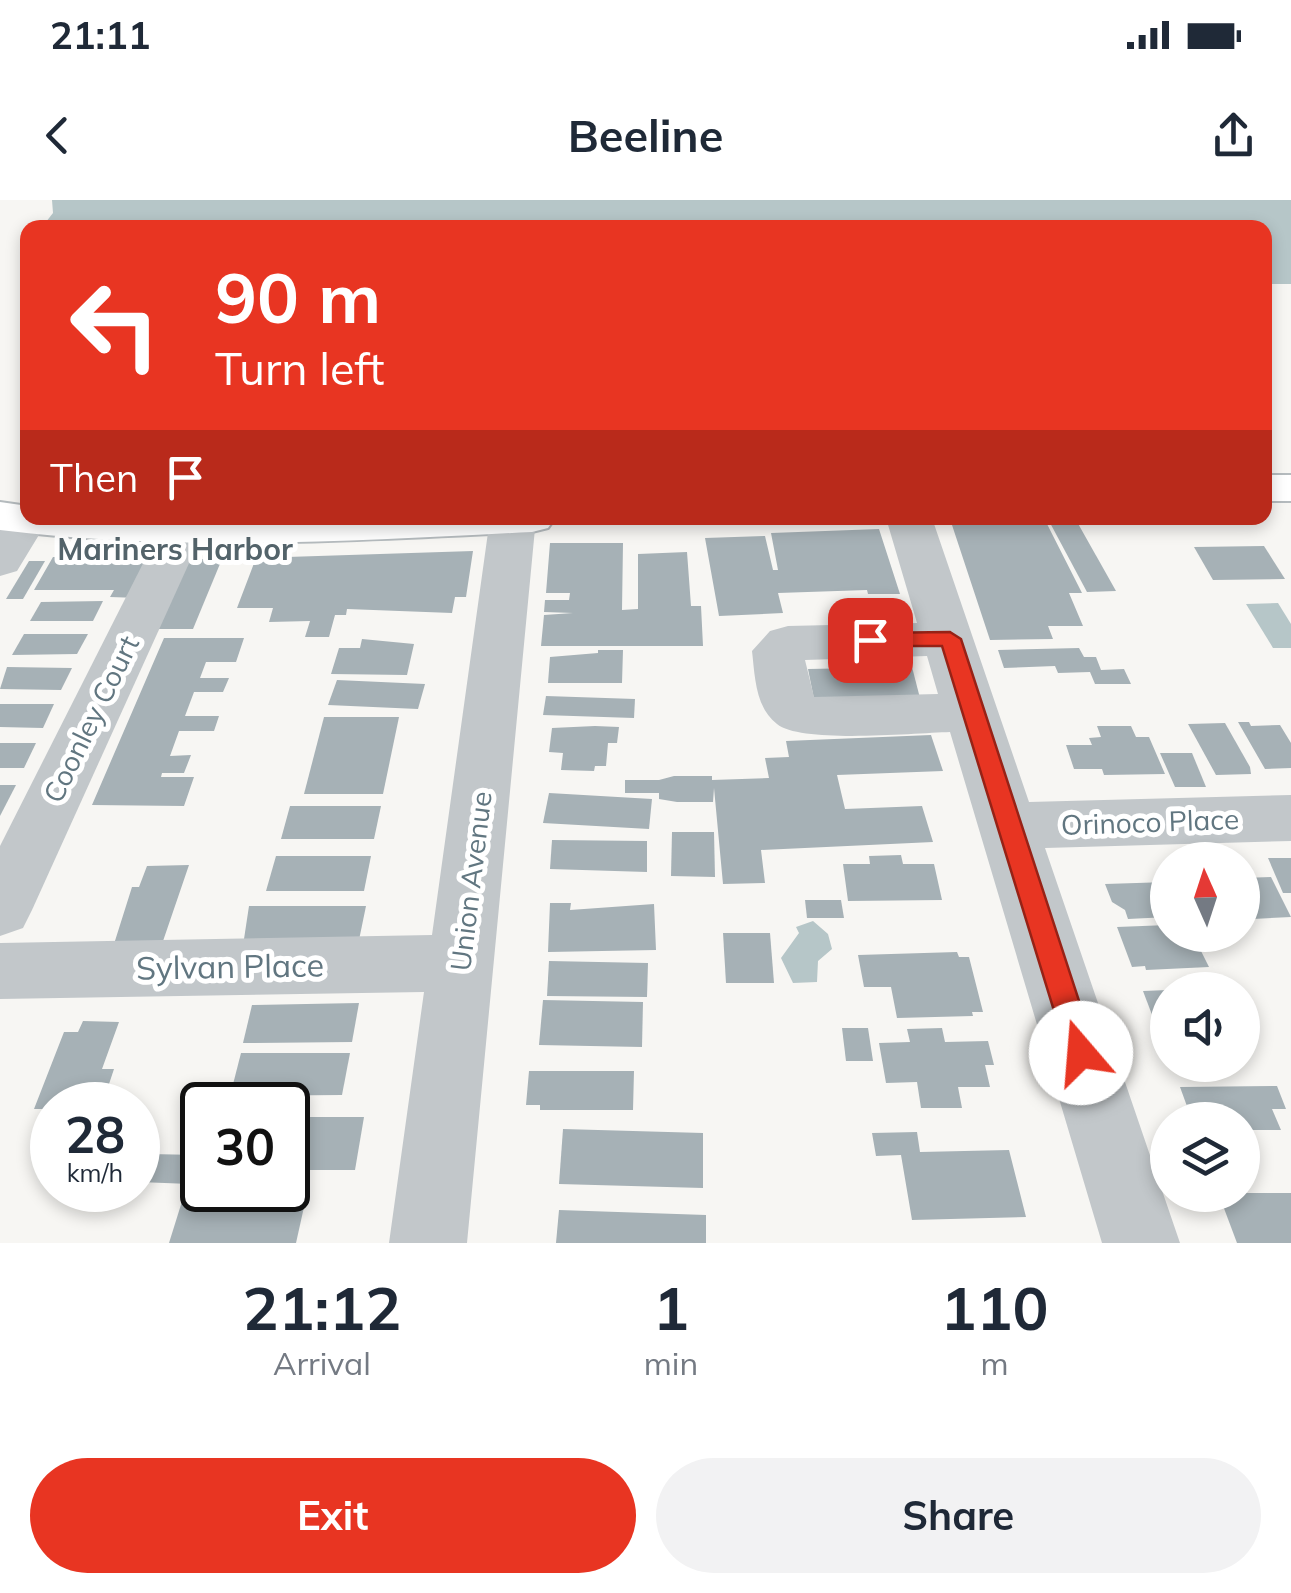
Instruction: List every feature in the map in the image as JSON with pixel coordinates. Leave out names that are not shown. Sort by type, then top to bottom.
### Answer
[{"type":"main road","points":[[78,525],[364,525]]},
{"type":"street","points":[[0,561],[12,518]]},
{"type":"street","name":"Union Avenue","points":[[428,1243],[513,525]]},
{"type":"street","points":[[911,525],[1141,1243]]},
{"type":"street","name":"Coonley Court","points":[[0,910],[182,528]]},
{"type":"street","points":[[950,639],[788,643],[778,650],[785,700],[793,711],[805,716],[974,712]]},
{"type":"street","name":"Orinoco Place","points":[[1010,826],[1291,818]]},
{"type":"street","name":"Sylvan Place","points":[[0,972],[461,962]]},
{"type":"shaded area","points":[[52,200],[1291,200],[1291,284],[1272,284],[1272,220],[48,220],[53,213]]},
{"type":"shaded area","points":[[1278,603],[1291,624],[1291,648],[1273,648],[1246,604]]},
{"type":"shaded area","points":[[813,921],[828,934],[832,949],[818,961],[817,982],[793,983],[781,958],[799,933],[796,927]]},
{"type":"building","points":[[952,525],[1048,525],[1082,593],[1069,593],[1083,626],[1048,626],[1053,639],[990,640]]},
{"type":"building","points":[[1051,525],[1079,525],[1116,591],[1087,592]]},
{"type":"building","points":[[879,529],[900,594],[868,594],[867,590],[778,593],[783,613],[719,616],[705,538],[765,536],[773,570],[778,570],[771,533]]},
{"type":"building","points":[[550,543],[623,543],[622,610],[638,609],[638,554],[687,552],[691,606],[701,606],[703,646],[541,646],[544,615],[573,613],[544,612],[545,600],[569,600],[570,593],[546,593]]},
{"type":"building","points":[[1264,546],[1285,579],[1213,580],[1194,547]]},
{"type":"building","points":[[473,551],[466,597],[455,597],[452,613],[347,609],[346,615],[335,615],[329,637],[305,637],[310,621],[269,622],[273,608],[237,608],[256,558]]},
{"type":"building","points":[[53,557],[159,558],[139,598],[110,597],[114,590],[34,590]]},
{"type":"building","points":[[189,559],[222,559],[193,629],[158,629]]},
{"type":"building","points":[[29,561],[45,561],[23,599],[6,599]]},
{"type":"building","points":[[103,601],[93,621],[30,621],[41,602]]},
{"type":"building","points":[[24,634],[88,634],[77,654],[12,655]]},
{"type":"building","points":[[164,638],[244,638],[236,662],[206,662],[200,678],[229,678],[223,692],[194,692],[185,716],[219,716],[214,731],[179,731],[170,756],[191,755],[184,773],[162,773],[161,777],[194,777],[184,806],[92,805]]},
{"type":"building","points":[[362,639],[414,644],[407,675],[331,674],[339,648],[360,648]]},
{"type":"building","points":[[1079,648],[1084,657],[1096,657],[1101,670],[1124,669],[1131,684],[1095,684],[1090,672],[1058,673],[1055,666],[1004,668],[998,650]]},
{"type":"building","points":[[623,650],[622,683],[548,683],[550,657]]},
{"type":"building","points":[[7,667],[72,668],[61,690],[0,689]]},
{"type":"building","points":[[912,667],[921,702],[815,704],[808,669]]},
{"type":"building","points":[[337,680],[425,684],[418,709],[328,705]]},
{"type":"building","points":[[546,696],[635,699],[634,718],[543,715]]},
{"type":"building","points":[[0,704],[54,704],[43,728],[0,727]]},
{"type":"building","points":[[324,717],[399,717],[383,794],[304,794]]},
{"type":"building","points":[[1238,722],[1249,722],[1251,726],[1280,725],[1291,743],[1291,768],[1265,769]]},
{"type":"building","points":[[1225,723],[1251,774],[1216,775],[1188,724]]},
{"type":"building","points":[[1097,726],[1131,726],[1136,737],[1149,737],[1165,774],[1104,775],[1102,769],[1074,769],[1066,745],[1092,745],[1089,738],[1101,737]]},
{"type":"building","points":[[619,727],[617,743],[608,743],[606,766],[595,766],[594,771],[561,770],[563,753],[549,752],[552,728]]},
{"type":"building","points":[[931,735],[943,771],[837,775],[845,809],[922,806],[933,842],[761,850],[765,883],[723,884],[714,788],[713,802],[677,802],[659,799],[659,793],[625,793],[625,780],[674,776],[712,776],[712,780],[769,778],[765,758],[789,757],[786,741]]},
{"type":"building","points":[[0,743],[36,743],[24,768],[0,768]]},
{"type":"building","points":[[1160,753],[1192,753],[1206,787],[1175,787]]},
{"type":"building","points":[[0,785],[16,785],[0,816]]},
{"type":"building","points":[[549,793],[652,799],[649,829],[543,823]]},
{"type":"building","points":[[290,806],[381,806],[374,839],[281,839]]},
{"type":"building","points":[[672,832],[714,832],[715,877],[671,876]]},
{"type":"building","points":[[552,840],[647,841],[647,872],[550,869]]},
{"type":"building","points":[[901,855],[903,864],[934,864],[942,900],[848,901],[843,864],[870,864],[869,856]]},
{"type":"building","points":[[276,856],[371,856],[364,891],[266,891]]},
{"type":"building","points":[[1268,858],[1291,858],[1291,893],[1283,893]]},
{"type":"building","points":[[189,865],[162,944],[114,944],[132,887],[139,887],[147,866]]},
{"type":"building","points":[[1260,877],[1271,877],[1291,917],[1260,919]]},
{"type":"building","points":[[1150,883],[1150,918],[1128,919],[1125,910],[1112,902],[1105,884]]},
{"type":"building","points":[[805,900],[841,900],[844,918],[807,918]]},
{"type":"building","points":[[550,903],[571,903],[570,910],[654,904],[656,950],[548,952]]},
{"type":"building","points":[[249,906],[366,906],[359,940],[244,939]]},
{"type":"building","points":[[1150,926],[1150,952],[1202,952],[1209,967],[1132,967],[1117,927]]},
{"type":"building","points":[[723,933],[770,933],[774,983],[726,983]]},
{"type":"building","points":[[957,952],[959,957],[969,957],[983,1012],[972,1012],[973,1016],[897,1018],[891,987],[864,987],[858,955]]},
{"type":"building","points":[[549,961],[648,963],[647,997],[547,996]]},
{"type":"building","points":[[1143,991],[1150,991],[1150,1010]]},
{"type":"building","points":[[543,1000],[643,1002],[642,1047],[539,1045]]},
{"type":"building","points":[[359,1003],[352,1042],[243,1043],[252,1005]]},
{"type":"building","points":[[83,1021],[119,1022],[102,1069],[114,1069],[110,1082],[45,1082],[64,1032],[78,1032]]},
{"type":"building","points":[[842,1028],[868,1028],[873,1061],[846,1061]]},
{"type":"building","points":[[942,1028],[945,1042],[988,1041],[994,1065],[985,1065],[990,1087],[958,1087],[962,1108],[921,1108],[917,1082],[886,1083],[879,1043],[910,1042],[907,1029]]},
{"type":"building","points":[[241,1053],[350,1053],[342,1095],[310,1095],[310,1082],[234,1082]]},
{"type":"building","points":[[529,1071],[634,1071],[633,1110],[540,1110],[540,1105],[526,1105]]},
{"type":"building","points":[[1277,1086],[1286,1109],[1272,1109],[1281,1130],[1260,1130],[1260,1102],[1185,1102],[1180,1087]]},
{"type":"building","points":[[310,1117],[364,1117],[355,1170],[310,1170]]},
{"type":"building","points":[[563,1129],[703,1133],[703,1188],[559,1184]]},
{"type":"building","points":[[917,1132],[920,1152],[1009,1150],[1026,1217],[912,1220],[901,1155],[876,1156],[872,1133]]},
{"type":"building","points":[[160,1154],[180,1155],[180,1184],[160,1183]]},
{"type":"building","points":[[1260,1193],[1291,1193],[1291,1243],[1237,1243],[1225,1212],[1260,1212]]},
{"type":"building","points":[[180,1208],[180,1212],[303,1212],[296,1243],[169,1243]]},
{"type":"building","points":[[559,1210],[706,1215],[706,1243],[556,1243]]},
{"type":"district","name":"Mariners Harbor","points":[[175,550]]},
{"type":"route","points":[[870,640],[950,639],[1081,1053]]}]
